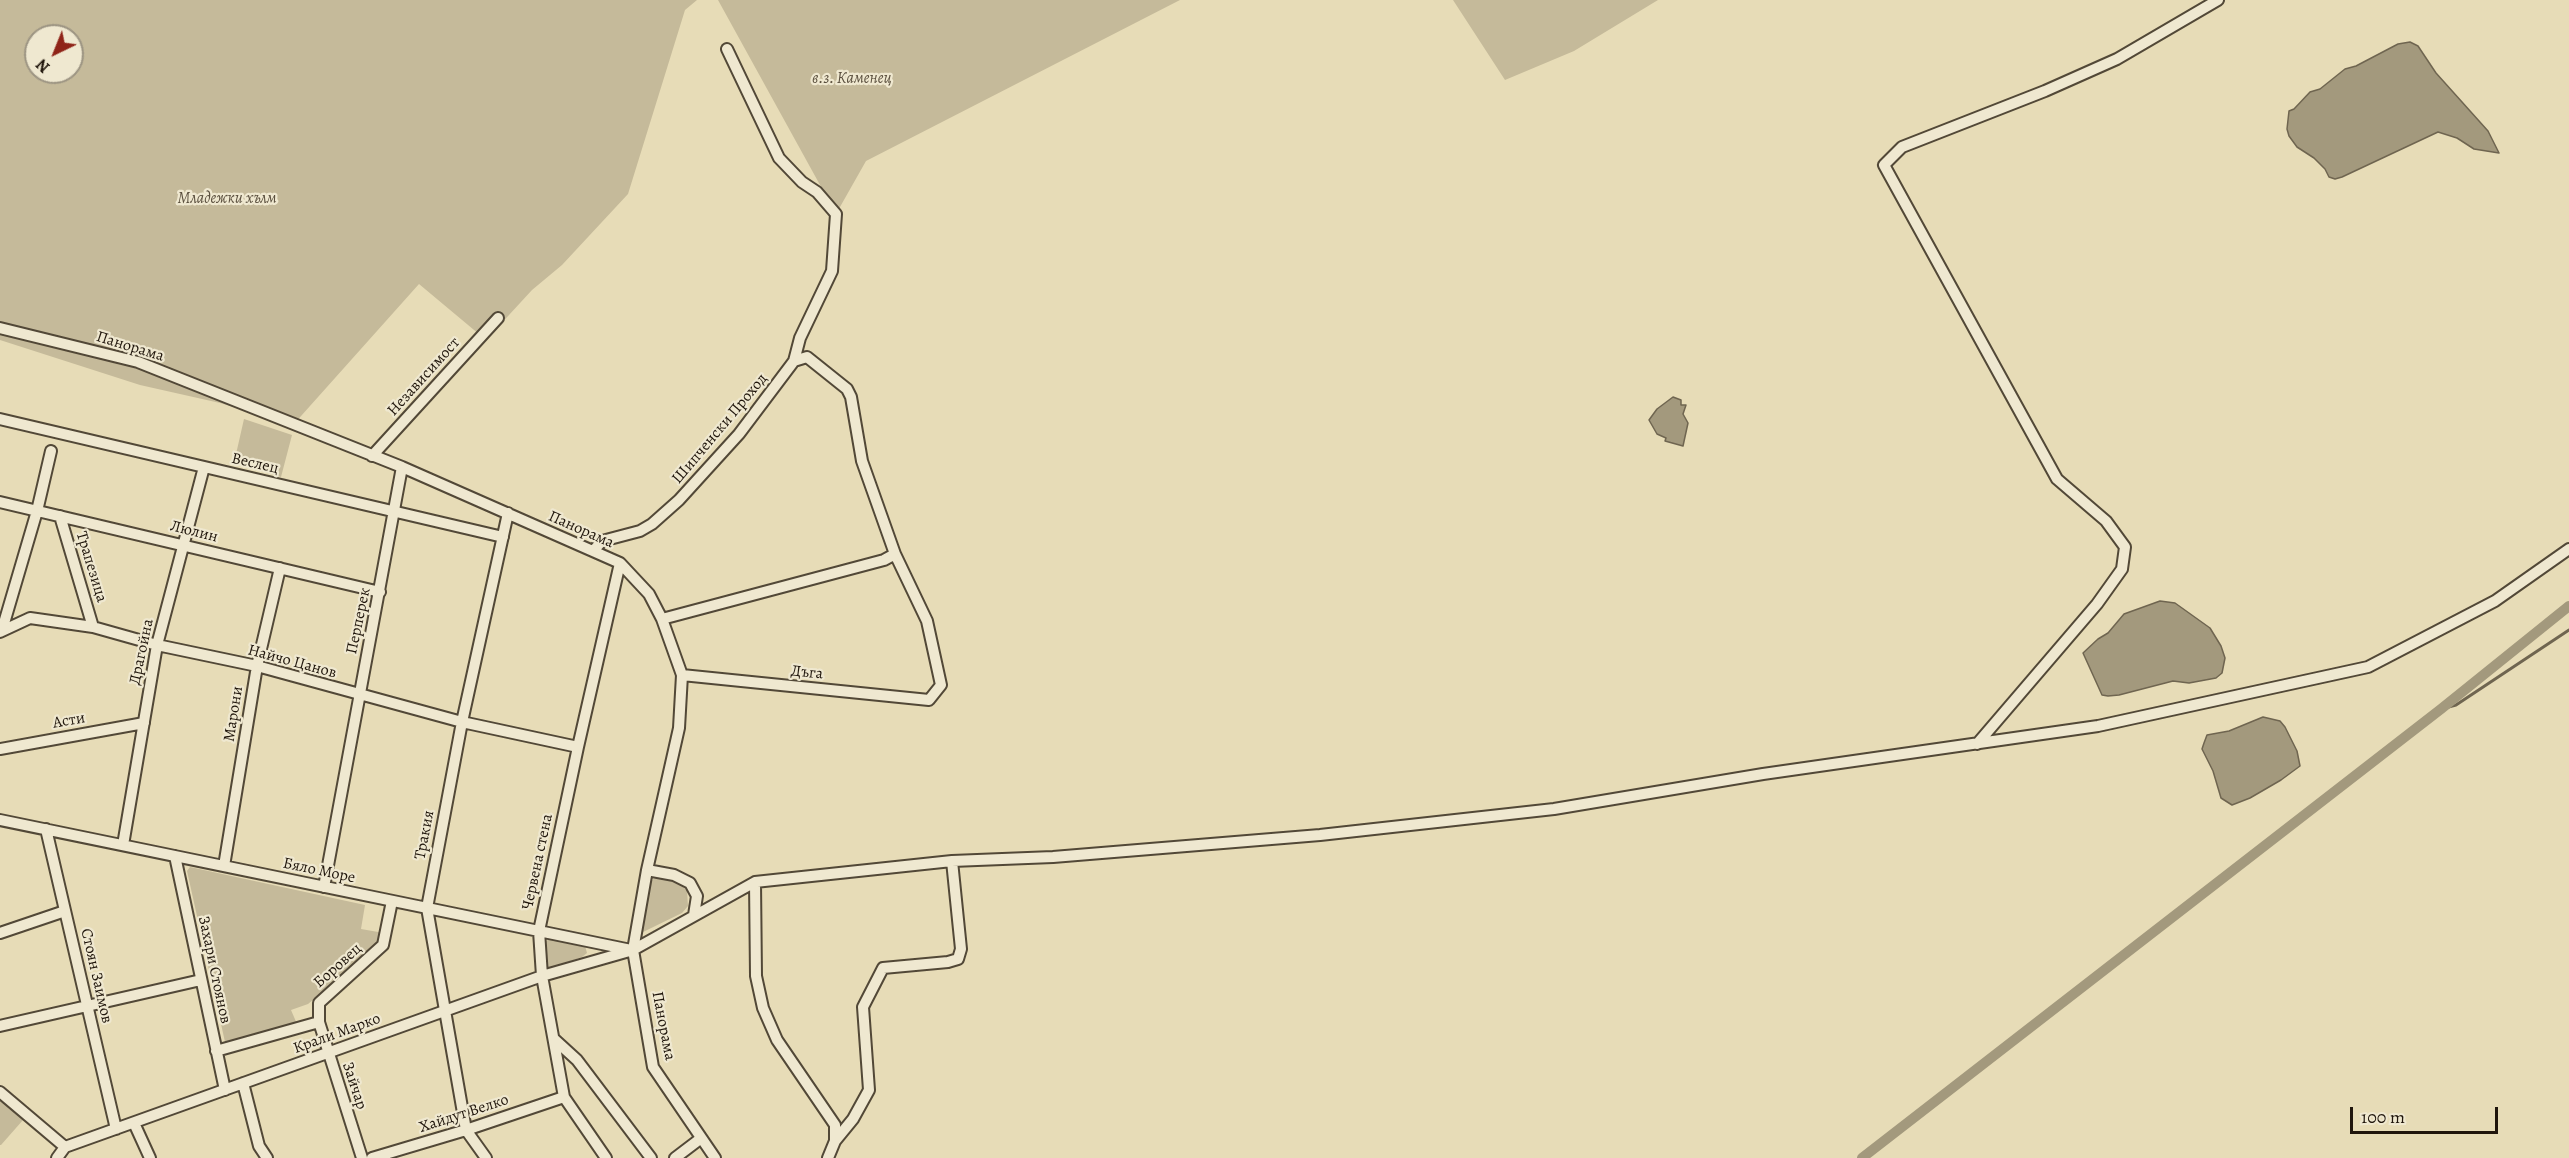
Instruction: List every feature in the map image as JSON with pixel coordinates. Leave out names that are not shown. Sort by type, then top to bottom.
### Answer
[{"type":"street","points":[[1977,744],[2097,604],[2122,569],[2125,547],[2106,520],[2057,479],[1884,165],[1902,147],[2045,91],[2117,58],[2218,0]]},
{"type":"street","name":"Шипченски Проход","points":[[594,550],[602,541],[640,531],[679,500],[739,434],[794,361],[800,338],[832,271],[836,214],[817,192],[795,176],[779,158],[727,49]]},
{"type":"street","name":"Независимост","points":[[372,456],[498,318]]},
{"type":"street","name":"Панорама","points":[[0,328],[138,362],[402,467],[594,550],[620,564],[649,594],[662,619],[682,675],[679,728],[647,870],[633,950],[654,1067],[700,1139],[715,1158]]},
{"type":"street","points":[[662,619],[884,560],[895,554],[862,461],[851,398],[847,389],[807,357],[794,361]]},
{"type":"street","name":"Веслец","points":[[0,419],[503,537]]},
{"type":"street","points":[[1,631],[37,511],[51,451]]},
{"type":"street","name":"Драгойна","points":[[123,845],[157,645],[204,467]]},
{"type":"street","name":"Перперек","points":[[324,887],[402,467]]},
{"type":"street","name":"Люлин","points":[[0,502],[380,592]]},
{"type":"street","name":"Тракия","points":[[486,1158],[466,1130],[443,1011],[427,908],[462,722],[508,513]]},
{"type":"street","name":"Трапезица","points":[[60,516],[93,627]]},
{"type":"street","points":[[835,1141],[835,1125],[777,1040],[763,1008],[756,976],[755,882],[952,861],[1053,856],[1320,836],[1554,809],[1763,774],[2098,726],[2368,667],[2495,601],[2569,549]]},
{"type":"street","name":"Дъга","points":[[682,675],[929,700],[941,685],[927,621],[895,554]]},
{"type":"street","name":"Червена стена","points":[[606,1158],[564,1098],[542,976],[540,931],[578,747],[620,564]]},
{"type":"street","name":"Марони","points":[[224,866],[257,666],[280,568]]},
{"type":"street","name":"Найчо Цанов","points":[[1,631],[30,618],[93,627],[157,645],[257,666],[462,722],[578,747]]},
{"type":"street","name":"Асти","points":[[0,749],[144,723]]},
{"type":"street","name":"Бяло Море","points":[[0,820],[633,950]]},
{"type":"street","name":"Стоян Заимов","points":[[46,830],[116,1129]]},
{"type":"street","name":"Захари Стоянов","points":[[175,856],[225,1090]]},
{"type":"street","points":[[828,1158],[835,1141],[853,1119],[869,1090],[863,1006],[883,968],[958,959],[961,949],[952,861]]},
{"type":"street","points":[[647,870],[674,875],[690,883],[697,896],[694,915]]},
{"type":"street","name":"Крали Марко","points":[[65,1147],[542,976],[633,950],[755,882]]},
{"type":"street","name":"Боровец","points":[[319,1022],[319,1003],[383,945],[392,901]]},
{"type":"street","points":[[0,933],[65,911]]},
{"type":"street","points":[[0,1026],[201,980]]},
{"type":"street","points":[[216,1051],[319,1022]]},
{"type":"street","name":"Зайчар","points":[[319,1022],[362,1158]]},
{"type":"street","points":[[554,1039],[577,1060],[651,1158]]},
{"type":"street","points":[[243,1083],[259,1146],[267,1158]]},
{"type":"street","points":[[0,1092],[65,1147],[57,1158]]},
{"type":"street","name":"Хайдут Велко","points":[[372,1158],[564,1098]]},
{"type":"street","points":[[134,1123],[150,1158]]},
{"type":"street","points":[[675,1158],[700,1139]]},
{"type":"green space","name":"Младежки хълм","points":[[0,0],[697,0],[685,10],[628,194],[562,265],[532,290],[486,340],[419,284],[293,425],[220,403],[140,385],[0,340]]},
{"type":"green space","name":"в.з. Каменец","points":[[718,0],[1180,0],[866,161],[836,214]]},
{"type":"green space","points":[[1453,0],[1658,0],[1574,51],[1505,80]]},
{"type":"green space","points":[[244,419],[292,435],[281,477],[234,463]]},
{"type":"green space","points":[[190,867],[365,905],[361,929],[384,933],[382,943],[308,1004],[291,1010],[297,1024],[225,1042],[187,871]]},
{"type":"green space","points":[[665,877],[680,883],[687,891],[688,906],[682,913],[641,933],[652,880]]},
{"type":"green space","points":[[549,939],[585,946],[587,953],[582,957],[548,969],[546,968],[544,943]]},
{"type":"green space","points":[[0,1101],[23,1120],[1,1145],[0,1145]]},
{"type":"shaded area","points":[[2410,42],[2418,46],[2436,73],[2488,131],[2499,153],[2474,149],[2457,138],[2438,132],[2342,177],[2335,179],[2329,177],[2325,169],[2314,158],[2297,147],[2289,136],[2287,129],[2289,111],[2294,109],[2310,92],[2320,89],[2345,69],[2356,66],[2398,44]]},
{"type":"shaded area","points":[[1673,397],[1681,400],[1681,405],[1686,405],[1683,414],[1688,423],[1683,446],[1665,441],[1666,438],[1657,434],[1649,420],[1657,409]]},
{"type":"shaded area","points":[[2160,601],[2175,603],[2210,628],[2225,658],[2222,673],[2216,678],[2189,683],[2173,681],[2119,695],[2102,695],[2083,653],[2108,633],[2124,614]]},
{"type":"shaded area","points":[[2263,717],[2280,721],[2285,727],[2297,751],[2300,766],[2250,798],[2232,805],[2221,798],[2213,771],[2202,749],[2204,743],[2207,735],[2229,731]]},
{"type":"waterway","points":[[1862,1158],[2441,709],[2569,606]]},
{"type":"waterway","points":[[2441,709],[2456,705],[2569,630]]}]
